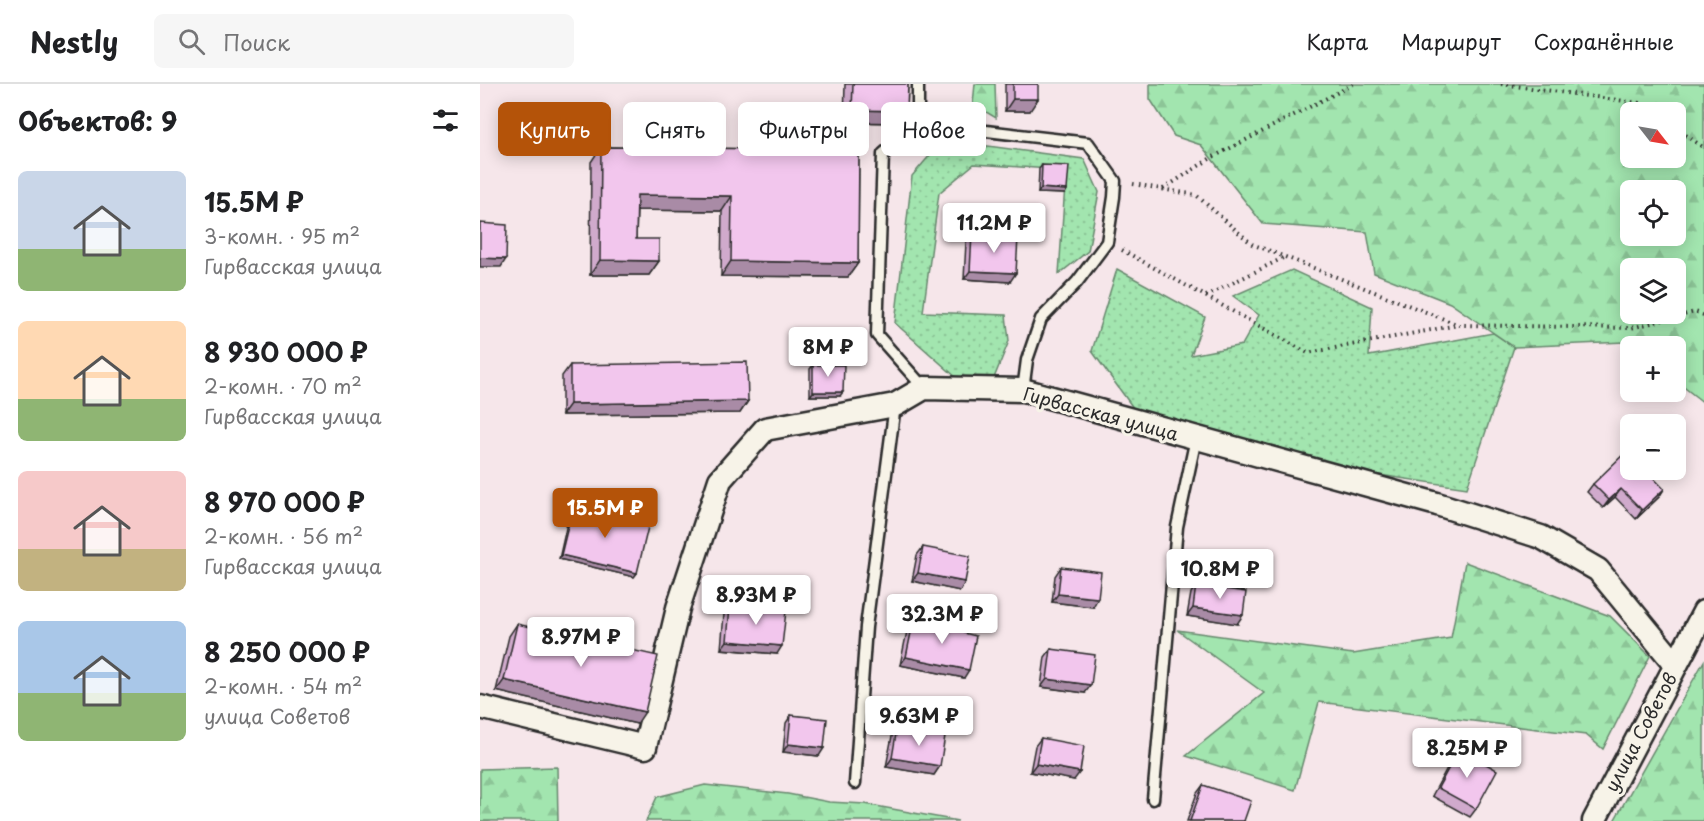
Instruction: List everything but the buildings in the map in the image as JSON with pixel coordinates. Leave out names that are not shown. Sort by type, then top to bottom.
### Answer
[{"type":"street","name":"Гирвасская улица","points":[[924,388],[1023,390],[1437,504],[1540,537],[1598,570],[1676,665]]},
{"type":"street","points":[[480,707],[645,747],[678,608],[720,480],[765,429],[895,405],[924,388]]},
{"type":"street","name":"улица Советов","points":[[1594,821],[1704,612]]},
{"type":"lane","points":[[918,84],[918,102]]},
{"type":"lane","points":[[986,131],[1088,143],[1115,181],[1107,242],[1077,282],[1041,319],[1027,360],[1023,390]]},
{"type":"lane","points":[[883,156],[877,334],[924,388]]},
{"type":"lane","points":[[855,783],[866,627],[895,405]]},
{"type":"lane","points":[[1153,799],[1177,526],[1196,438]]},
{"type":"path","points":[[1163,189],[1211,158],[1354,84]]},
{"type":"path","points":[[1502,84],[1633,102]]},
{"type":"path","points":[[1686,135],[1704,148]]},
{"type":"path","points":[[1115,181],[1196,195],[1252,244],[1459,325]]},
{"type":"path","points":[[1107,242],[1308,352],[1459,325],[1631,328],[1695,312],[1704,315]]},
{"type":"path","points":[[1205,296],[1286,257]]},
{"type":"green space","points":[[975,84],[995,84],[996,118],[986,112],[986,102],[973,102]]},
{"type":"green space","points":[[1150,84],[1704,84],[1704,403],[1686,389],[1686,336],[1620,336],[1620,342],[1514,347],[1450,303],[1374,273],[1367,232],[1263,224],[1201,145],[1174,136],[1150,99]]},
{"type":"green space","points":[[986,146],[1084,159],[1099,192],[1088,251],[1059,274],[1066,170],[974,164],[939,193],[923,312],[1006,315],[1009,341],[994,378],[957,378],[895,323],[912,176],[929,156],[986,156]]},
{"type":"green space","points":[[1117,269],[1205,317],[1191,355],[1242,345],[1259,315],[1233,296],[1292,270],[1372,307],[1369,356],[1493,333],[1514,347],[1467,488],[1325,467],[1134,409],[1092,351]]},
{"type":"green space","points":[[1465,562],[1610,616],[1650,656],[1603,749],[1586,735],[1319,702],[1295,790],[1186,756],[1264,693],[1177,630],[1353,654],[1451,638]]},
{"type":"green space","points":[[1704,661],[1704,821],[1614,821]]},
{"type":"green space","points":[[557,767],[558,821],[480,821],[480,769]]},
{"type":"green space","points":[[705,785],[788,794],[829,802],[865,804],[958,821],[646,821],[657,797]]}]
